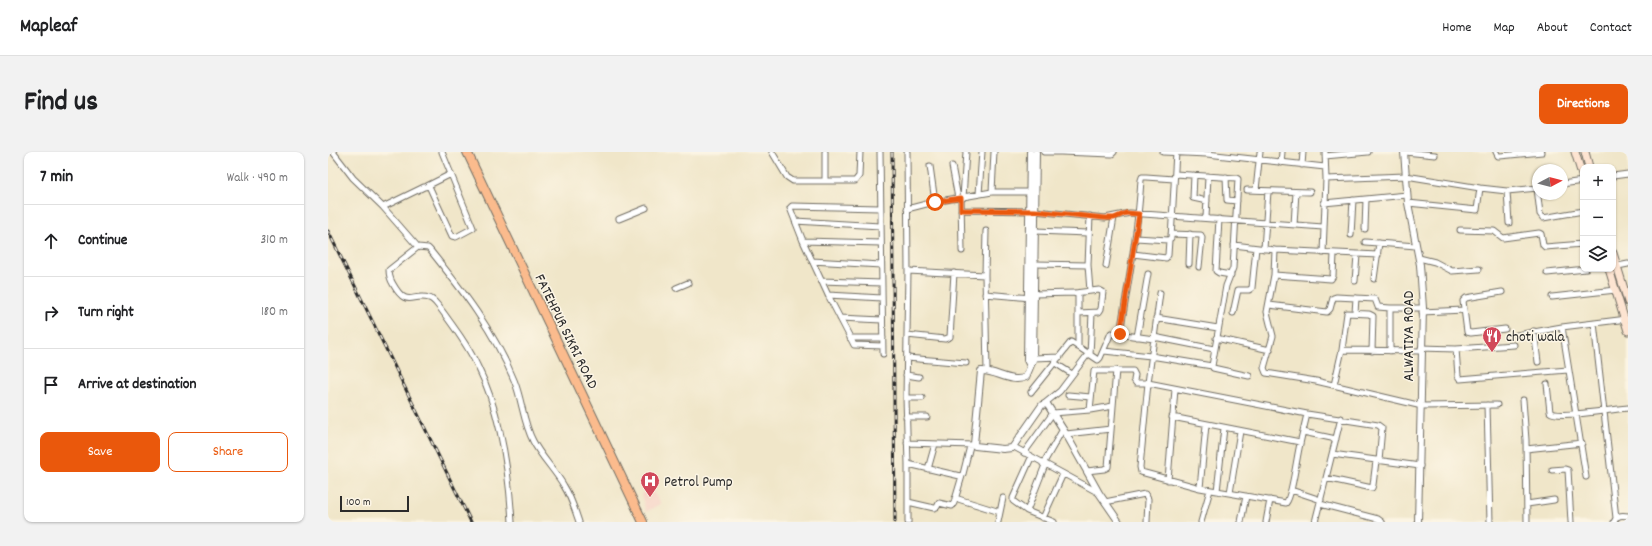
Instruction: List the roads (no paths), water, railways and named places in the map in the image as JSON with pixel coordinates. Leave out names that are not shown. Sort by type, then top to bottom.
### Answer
[{"type":"main road","name":"FATEHPUR SIKRI ROAD","points":[[467,152],[643,522]]},
{"type":"main road","points":[[1575,152],[1580,169]]},
{"type":"main road","points":[[1585,152],[1588,164]]},
{"type":"main road","points":[[1616,269],[1628,302]]},
{"type":"main road","points":[[1610,272],[1626,320],[1628,331]]},
{"type":"street","points":[[333,152],[353,178],[383,207],[418,247],[428,248],[430,250],[469,299],[501,350],[518,389],[533,442],[565,488],[579,522]]},
{"type":"street","points":[[427,186],[431,188],[452,236],[454,237],[473,228],[442,152]]},
{"type":"street","points":[[772,152],[785,175],[790,179],[851,181],[858,179],[860,152]]},
{"type":"street","points":[[825,152],[825,180]]},
{"type":"street","points":[[880,152],[883,354]]},
{"type":"street","points":[[906,152],[908,271],[906,417],[908,522]]},
{"type":"street","points":[[962,251],[961,198],[966,152]]},
{"type":"street","points":[[979,194],[982,152]]},
{"type":"street","points":[[992,192],[994,152]]},
{"type":"street","points":[[908,502],[934,508],[937,507],[939,503],[952,506],[972,446],[980,372],[987,371],[1019,380],[1026,377],[1033,358],[1032,192],[1030,152]]},
{"type":"street","points":[[1032,192],[1036,152]]},
{"type":"street","points":[[1044,152],[1112,154],[1114,152]]},
{"type":"street","points":[[1163,152],[1208,153],[1259,161],[1325,167]]},
{"type":"street","points":[[1133,254],[1166,258],[1168,255],[1173,216],[1176,152]]},
{"type":"street","points":[[1256,190],[1260,152]]},
{"type":"street","points":[[1281,163],[1282,152]]},
{"type":"street","points":[[1302,165],[1303,152]]},
{"type":"street","points":[[1323,253],[1326,179],[1325,154],[1368,152]]},
{"type":"street","points":[[1404,152],[1435,155]]},
{"type":"street","name":"ALWATIYA ROAD","points":[[1404,152],[1408,203],[1419,258],[1423,310],[1421,350],[1422,406],[1418,522]]},
{"type":"street","points":[[1496,152],[1498,156],[1542,152]]},
{"type":"street","points":[[930,166],[935,202]]},
{"type":"street","points":[[952,166],[961,198]]},
{"type":"street","points":[[383,207],[451,174]]},
{"type":"street","points":[[1616,176],[1628,174]]},
{"type":"street","points":[[1194,175],[1192,198],[1207,201]]},
{"type":"street","points":[[1120,334],[1136,238],[1142,177],[1175,177],[1194,175],[1238,179],[1233,268],[1226,286],[1212,366]]},
{"type":"street","points":[[1206,218],[1208,176]]},
{"type":"street","points":[[1326,179],[1406,176],[1507,191],[1532,189]]},
{"type":"street","points":[[1226,177],[1227,200],[1237,201]]},
{"type":"street","points":[[1568,183],[1580,180]]},
{"type":"street","points":[[1408,203],[1477,210],[1480,188]]},
{"type":"street","points":[[1247,190],[1310,192]]},
{"type":"street","points":[[1264,249],[1268,191]]},
{"type":"street","points":[[1507,191],[1509,223]]},
{"type":"street","points":[[907,209],[935,202],[992,192],[1032,192]]},
{"type":"street","points":[[1294,225],[1296,192]]},
{"type":"street","points":[[1324,203],[1407,195]]},
{"type":"street","points":[[1365,229],[1366,199]]},
{"type":"street","points":[[1351,235],[1353,200]]},
{"type":"street","points":[[1539,200],[1540,214],[1543,218],[1580,212]]},
{"type":"street","points":[[880,208],[792,206],[790,208],[812,262],[850,338],[857,346],[883,346]]},
{"type":"street","points":[[619,219],[646,208]]},
{"type":"street","points":[[961,210],[1032,211],[1105,218],[1114,218],[1126,213],[1323,227]]},
{"type":"street","points":[[1030,366],[1027,360],[1035,264],[1035,231],[1032,211]]},
{"type":"street","points":[[1090,216],[1088,233],[1090,291]]},
{"type":"street","points":[[1106,266],[1114,218]]},
{"type":"street","points":[[1219,219],[1216,271],[1231,275]]},
{"type":"street","points":[[795,221],[880,226]]},
{"type":"street","points":[[1460,230],[1494,231],[1503,238],[1539,233],[1545,247],[1580,244]]},
{"type":"street","points":[[986,231],[985,294],[987,371]]},
{"type":"street","points":[[1035,231],[1088,233]]},
{"type":"street","points":[[1171,234],[1199,234],[1201,236],[1199,267]]},
{"type":"street","points":[[1189,264],[1190,234]]},
{"type":"street","points":[[1136,238],[1170,240]]},
{"type":"street","points":[[803,241],[881,243]]},
{"type":"street","points":[[1365,242],[1416,246]]},
{"type":"street","points":[[1374,279],[1380,243]]},
{"type":"street","points":[[1234,246],[1334,254],[1378,255]]},
{"type":"street","points":[[418,247],[389,270],[389,277],[398,293],[405,297],[410,299],[430,298],[433,300],[457,330],[479,368],[490,395],[502,443],[512,522]]},
{"type":"street","points":[[1233,313],[1238,290],[1249,290],[1252,288],[1256,248]]},
{"type":"street","points":[[1275,250],[1274,275],[1267,315],[1273,336],[1264,368],[1266,373],[1294,376],[1422,406],[1497,406]]},
{"type":"street","points":[[1274,275],[1331,280],[1333,276],[1334,254]]},
{"type":"street","points":[[1355,281],[1358,255]]},
{"type":"street","points":[[1419,258],[1435,262],[1452,270],[1479,269]]},
{"type":"street","points":[[812,262],[881,265]]},
{"type":"street","points":[[1035,264],[1088,265]]},
{"type":"street","points":[[1616,266],[1628,264]]},
{"type":"street","points":[[1547,273],[1580,270]]},
{"type":"street","points":[[908,271],[985,275]]},
{"type":"street","points":[[908,335],[946,339],[950,337],[954,273]]},
{"type":"street","points":[[1137,337],[1148,274]]},
{"type":"street","points":[[821,281],[882,283]]},
{"type":"street","points":[[676,288],[688,283]]},
{"type":"street","points":[[985,294],[1032,296],[1101,290],[1103,292],[1100,311],[1092,313],[1079,313]]},
{"type":"street","points":[[1552,297],[1616,290]]},
{"type":"street","points":[[1502,292],[1464,299],[1464,310],[1466,331],[1468,333],[1505,329]]},
{"type":"street","points":[[1074,293],[1078,295],[1078,347]]},
{"type":"street","points":[[1160,293],[1148,383],[1140,470],[1143,474],[1210,490],[1288,502],[1307,414]]},
{"type":"street","points":[[828,295],[882,298]]},
{"type":"street","points":[[1268,305],[1327,312],[1330,309],[1334,297],[1374,299],[1378,307],[1423,310],[1464,310]]},
{"type":"street","points":[[1355,313],[1356,298]]},
{"type":"street","points":[[1390,308],[1390,352]]},
{"type":"street","points":[[1014,447],[1044,404],[1060,391],[1089,354],[1092,313]]},
{"type":"street","points":[[1334,385],[1342,350],[1346,314],[1355,313],[1373,316],[1372,351]]},
{"type":"street","points":[[840,318],[882,320]]},
{"type":"street","points":[[1156,318],[1218,328]]},
{"type":"street","points":[[1517,335],[1562,327],[1626,320]]},
{"type":"street","points":[[1594,323],[1615,520]]},
{"type":"street","points":[[1562,327],[1568,370],[1582,443],[1586,477]]},
{"type":"street","points":[[1031,392],[1069,343],[1073,343],[1098,360],[1104,351],[1110,334],[1113,332],[1214,349]]},
{"type":"street","points":[[1534,332],[1538,362]]},
{"type":"street","points":[[850,338],[883,338]]},
{"type":"street","points":[[1216,338],[1270,350]]},
{"type":"street","points":[[1342,350],[1390,352],[1514,345]]},
{"type":"street","points":[[1456,349],[1458,376],[1460,379],[1568,370]]},
{"type":"street","points":[[1104,351],[1151,356],[1212,366],[1213,368],[1249,376]]},
{"type":"street","points":[[1033,358],[1060,356]]},
{"type":"street","points":[[907,358],[966,363]]},
{"type":"street","points":[[1055,362],[1072,374]]},
{"type":"street","points":[[1090,410],[1094,370],[1116,370],[1133,371],[1135,373],[1135,382],[1148,383],[1175,390],[1380,426],[1382,431],[1374,485],[1372,488],[1326,478]]},
{"type":"street","points":[[1086,471],[1104,469],[1108,467],[1116,370]]},
{"type":"street","points":[[906,375],[920,377]]},
{"type":"street","points":[[1547,384],[1551,414],[1577,414],[1628,408]]},
{"type":"street","points":[[1168,480],[1175,390]]},
{"type":"street","points":[[1068,396],[1091,397]]},
{"type":"street","points":[[906,398],[922,398]]},
{"type":"street","points":[[1523,400],[1526,449],[1527,522]]},
{"type":"street","points":[[1044,404],[1049,406],[1104,502],[1119,522]]},
{"type":"street","points":[[1487,405],[1490,522]]},
{"type":"street","points":[[1053,413],[1090,410],[1113,406]]},
{"type":"street","points":[[1024,454],[1053,413]]},
{"type":"street","points":[[906,417],[927,417]]},
{"type":"street","points":[[1172,417],[1206,425],[1300,442]]},
{"type":"street","points":[[1315,522],[1341,418]]},
{"type":"street","points":[[1200,488],[1206,425]]},
{"type":"street","points":[[1217,491],[1224,428]]},
{"type":"street","points":[[1064,431],[1111,429]]},
{"type":"street","points":[[1027,510],[1044,464],[1064,431]]},
{"type":"street","points":[[1230,493],[1240,431]]},
{"type":"street","points":[[1303,432],[1336,439]]},
{"type":"street","points":[[907,443],[1003,449],[1014,447],[1031,458],[1099,493]]},
{"type":"street","points":[[1526,449],[1582,443]]},
{"type":"street","points":[[928,469],[935,444]]},
{"type":"street","points":[[1332,454],[1420,466]]},
{"type":"street","points":[[1031,458],[1012,500],[1014,503],[1042,519],[1054,522]]},
{"type":"street","points":[[908,464],[962,476]]},
{"type":"street","points":[[1552,470],[1568,470],[1571,522]]},
{"type":"street","points":[[1042,519],[1064,474]]},
{"type":"street","points":[[1201,522],[1210,490]]},
{"type":"street","points":[[1291,490],[1321,502],[1382,522]]},
{"type":"street","points":[[1104,502],[1145,494],[1148,498],[1147,522]]},
{"type":"street","points":[[1241,522],[1246,496]]},
{"type":"street","points":[[955,498],[1000,512]]},
{"type":"street","points":[[998,522],[1003,498]]},
{"type":"street","points":[[1266,522],[1270,500]]},
{"type":"street","points":[[1527,504],[1554,500]]},
{"type":"street","points":[[1615,520],[1619,516],[1628,516]]},
{"type":"railway","points":[[892,152],[895,522]]},
{"type":"railway","points":[[328,231],[471,522]]},
{"type":"place","name":"choti wala","points":[[1492,353]]},
{"type":"place","name":"Petrol Pump","points":[[650,498]]}]
